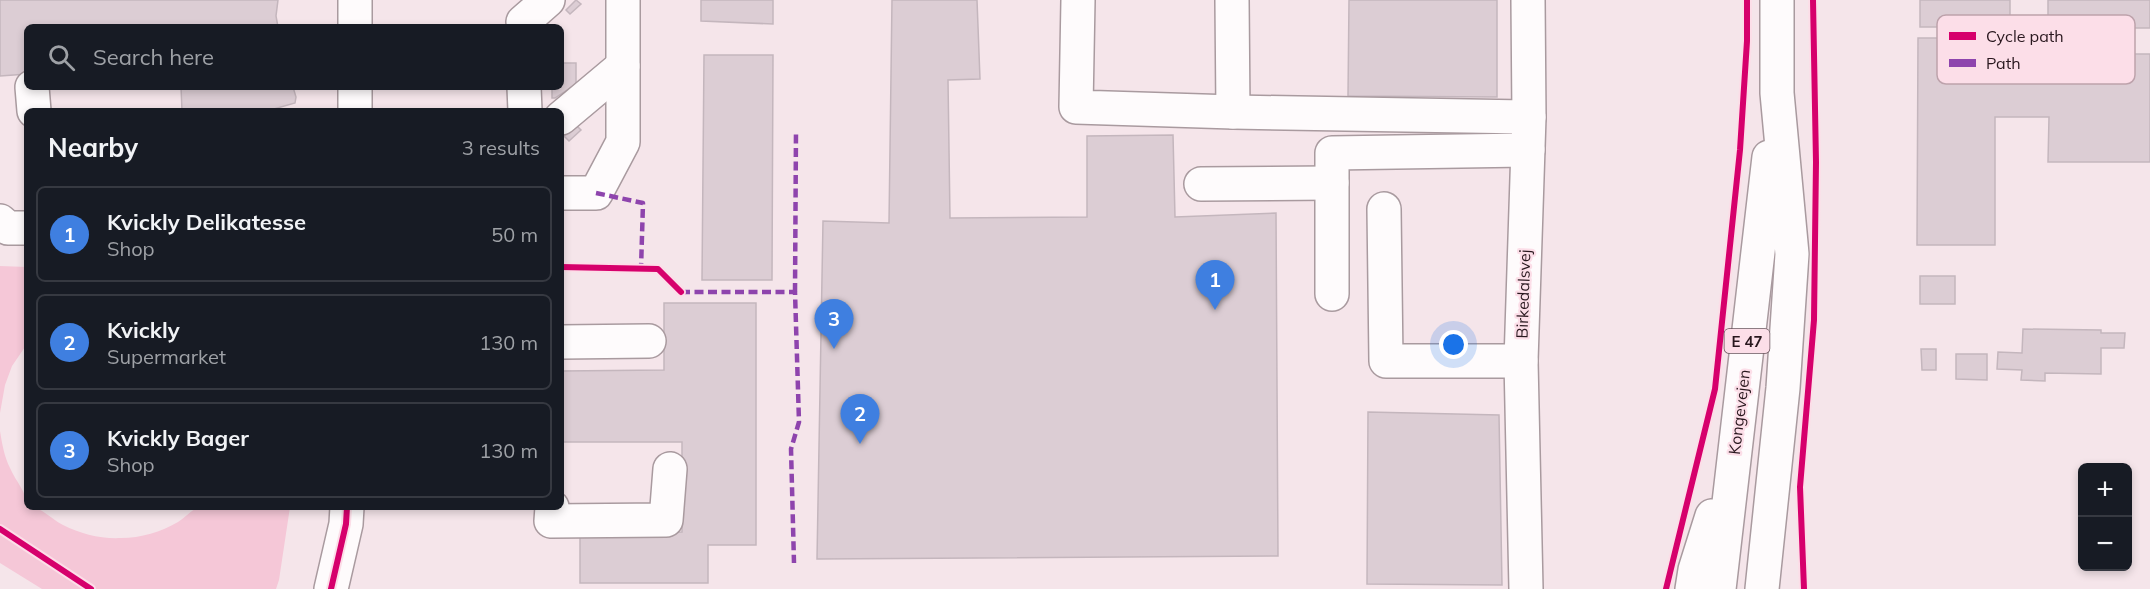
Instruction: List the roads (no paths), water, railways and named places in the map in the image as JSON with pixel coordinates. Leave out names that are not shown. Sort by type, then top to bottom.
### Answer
[{"type":"main road","points":[[355,0],[355,24]]},
{"type":"main road","points":[[523,16],[548,0]]},
{"type":"main road","points":[[564,192],[596,193],[623,142],[623,0]]},
{"type":"main road","points":[[1078,0],[1076,107],[1529,117]]},
{"type":"main road","points":[[1232,0],[1233,112]]},
{"type":"main road","name":"Birkedalsvej","points":[[1527,589],[1521,361],[1529,117],[1528,0]]},
{"type":"main road","name":"Kongevejen","points":[[1761,589],[1783,388],[1792,254],[1777,93],[1777,0]]},
{"type":"main road","points":[[564,115],[623,66]]},
{"type":"main road","points":[[32,90],[34,108]]},
{"type":"main road","points":[[355,90],[355,108]]},
{"type":"main road","points":[[524,90],[525,108]]},
{"type":"main road","name":"Kongevejen","points":[[1719,589],[1777,93]]},
{"type":"main road","points":[[1332,294],[1332,153],[1528,150]]},
{"type":"main road","points":[[1201,184],[1332,183]]},
{"type":"main road","points":[[1384,209],[1386,361],[1521,361]]},
{"type":"main road","points":[[0,221],[8,228],[24,228]]},
{"type":"main road","points":[[564,342],[649,341]]},
{"type":"main road","points":[[1692,589],[1695,570],[1734,446]]},
{"type":"main road","points":[[552,510],[551,520],[666,520],[670,469]]},
{"type":"main road","points":[[332,589],[347,510]]},
{"type":"place","name":"Kvickly Delikatesse","points":[[1215,310]]},
{"type":"place","name":"Kvickly Bager","points":[[834,349]]},
{"type":"place","name":"Kvickly","points":[[860,444]]}]
